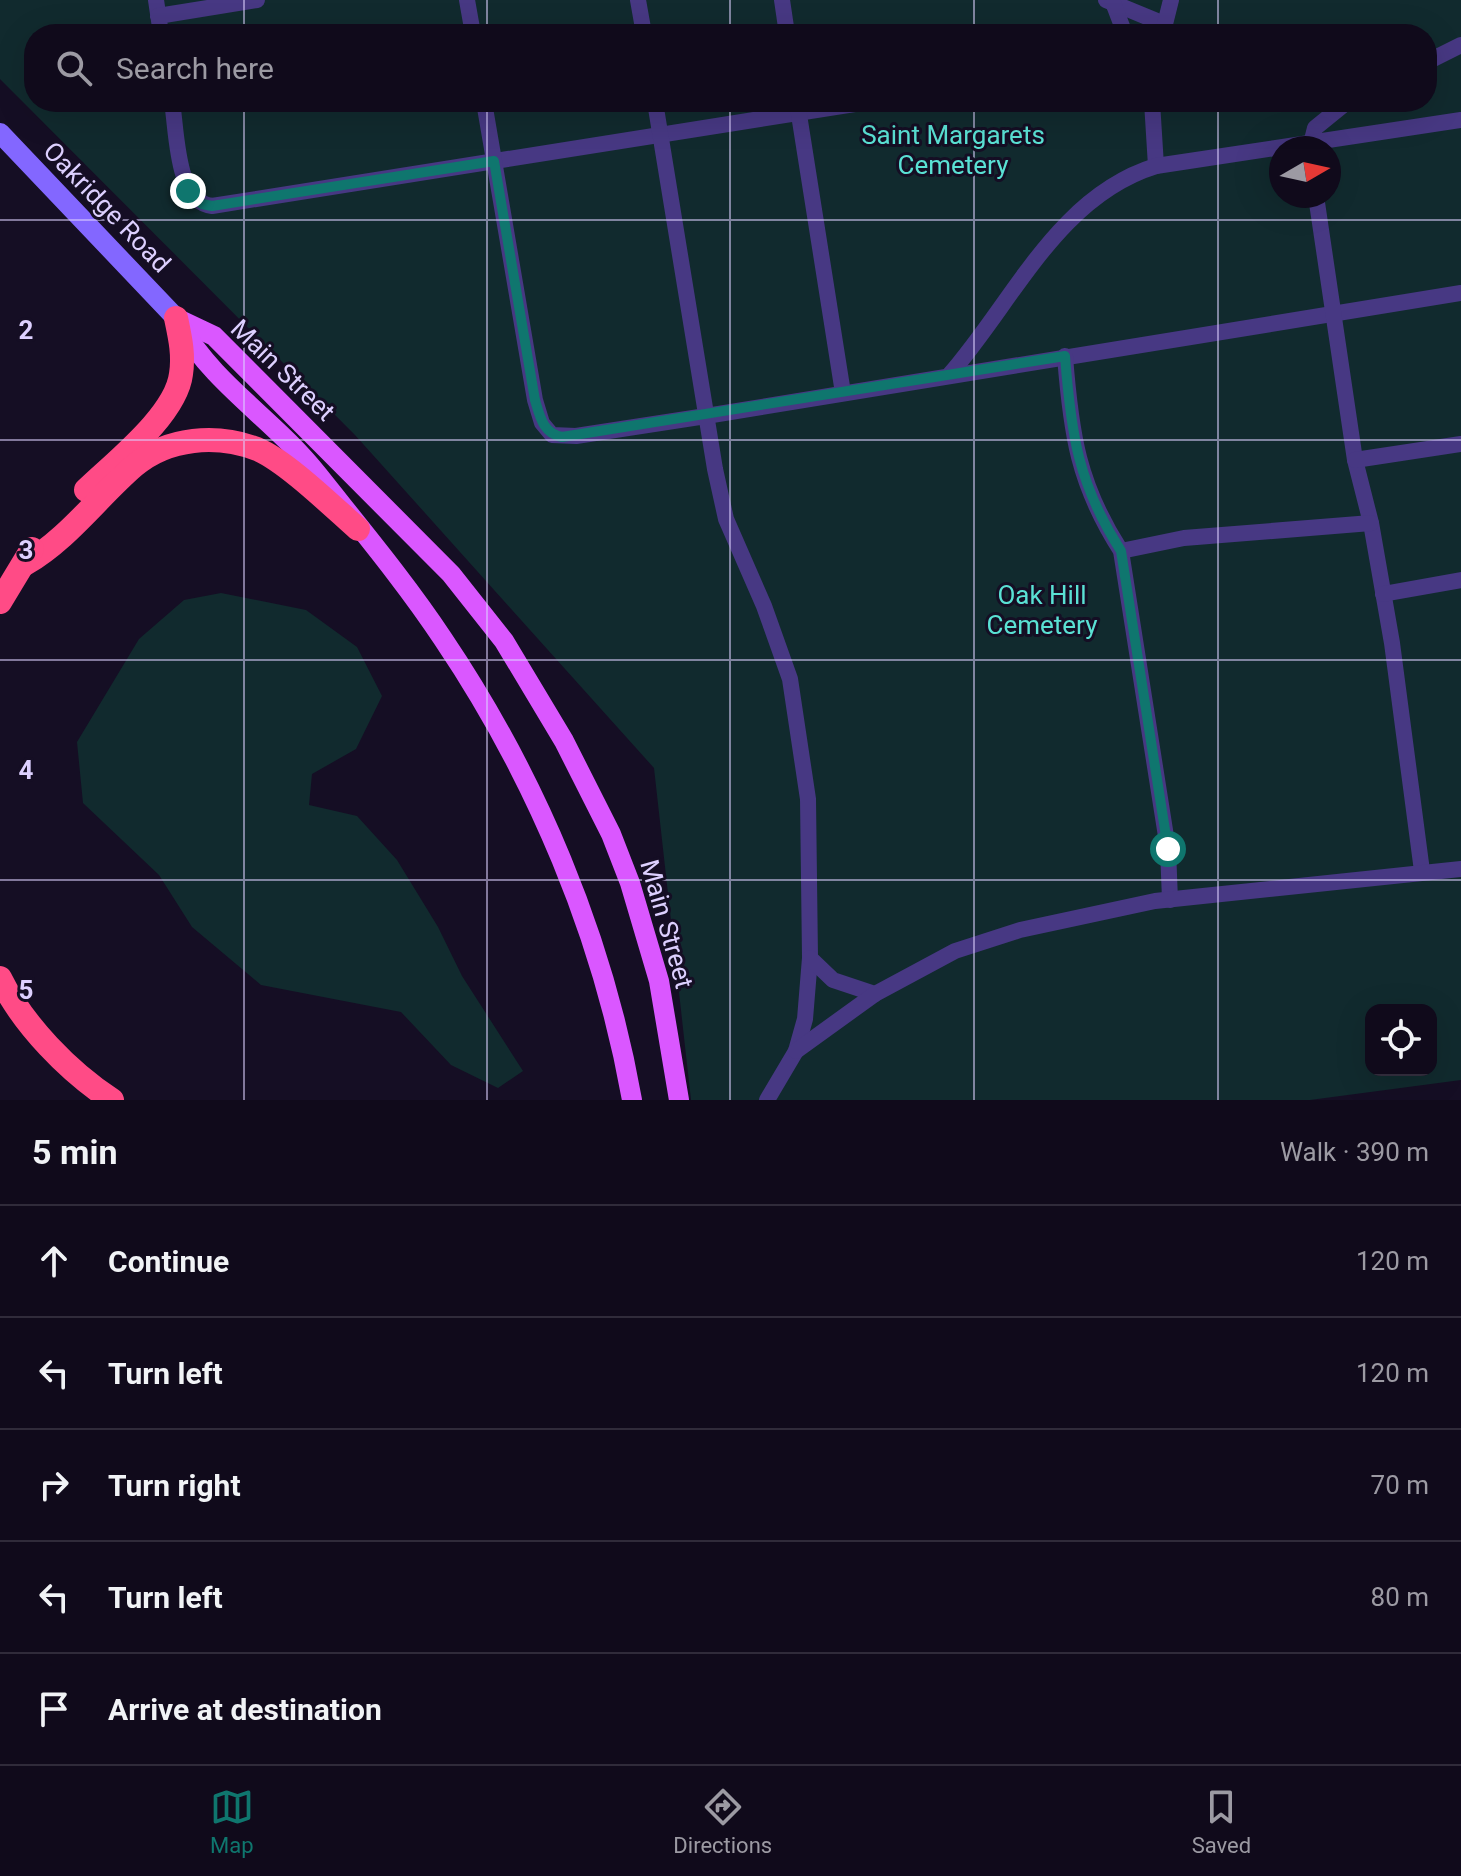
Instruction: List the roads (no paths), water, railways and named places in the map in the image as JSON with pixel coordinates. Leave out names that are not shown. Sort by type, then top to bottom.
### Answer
[{"type":"highway","points":[[0,602],[25,564],[36,540],[159,417],[174,396],[181,376],[182,348],[176,318]]},
{"type":"highway","points":[[25,564],[47,551],[137,463],[172,445],[194,440],[218,439],[259,450],[358,529]]},
{"type":"highway","points":[[0,978],[36,1030],[67,1064],[112,1100]]},
{"type":"main road","name":"Main Street","points":[[176,318],[196,353],[316,472],[442,636],[520,765],[553,840],[605,979],[632,1100]]},
{"type":"main road","name":"Main Street","points":[[176,318],[214,336],[451,574],[504,641],[564,741],[611,834],[630,883],[659,981],[679,1100]]},
{"type":"street","name":"Oakridge Road","points":[[0,133],[176,318]]},
{"type":"lane","points":[[157,8],[257,0]]},
{"type":"lane","points":[[467,0],[471,24]]},
{"type":"lane","points":[[638,0],[642,24]]},
{"type":"lane","points":[[782,0],[786,24]]},
{"type":"lane","points":[[1164,24],[1171,0]]},
{"type":"lane","points":[[1110,1],[1154,24]]},
{"type":"lane","points":[[1110,1],[1120,24]]},
{"type":"lane","points":[[1437,57],[1461,45]]},
{"type":"lane","points":[[174,112],[188,191],[202,204],[661,135],[778,112]]},
{"type":"lane","points":[[486,112],[535,400],[542,423],[552,435],[576,436],[706,416],[1461,293]]},
{"type":"lane","points":[[657,112],[706,416],[726,519],[790,679],[808,799],[810,958],[805,1019],[796,1051],[767,1100]]},
{"type":"lane","points":[[799,112],[843,393]]},
{"type":"lane","points":[[1153,112],[1156,166]]},
{"type":"lane","points":[[1313,136],[1315,128],[1333,112]]},
{"type":"lane","points":[[1341,140],[1461,120]]},
{"type":"lane","points":[[950,374],[972,349],[1016,284],[1089,200],[1132,174],[1156,166],[1269,151]]},
{"type":"lane","points":[[1318,208],[1355,460],[1371,523],[1383,594],[1422,871]]},
{"type":"lane","points":[[1065,356],[1075,450],[1097,513],[1121,551],[1168,849],[1170,900]]},
{"type":"lane","points":[[1355,460],[1461,444]]},
{"type":"lane","points":[[1121,551],[1184,538],[1371,523]]},
{"type":"lane","points":[[1383,594],[1461,580]]},
{"type":"lane","points":[[796,1051],[875,994],[955,951],[1007,934],[1094,912],[1170,900],[1461,869]]},
{"type":"lane","points":[[810,958],[833,980],[875,994]]},
{"type":"park label","name":"Saint Margarets Cemetery","points":[[953,150]]},
{"type":"park label","name":"Oak Hill Cemetery","points":[[1042,610]]}]
